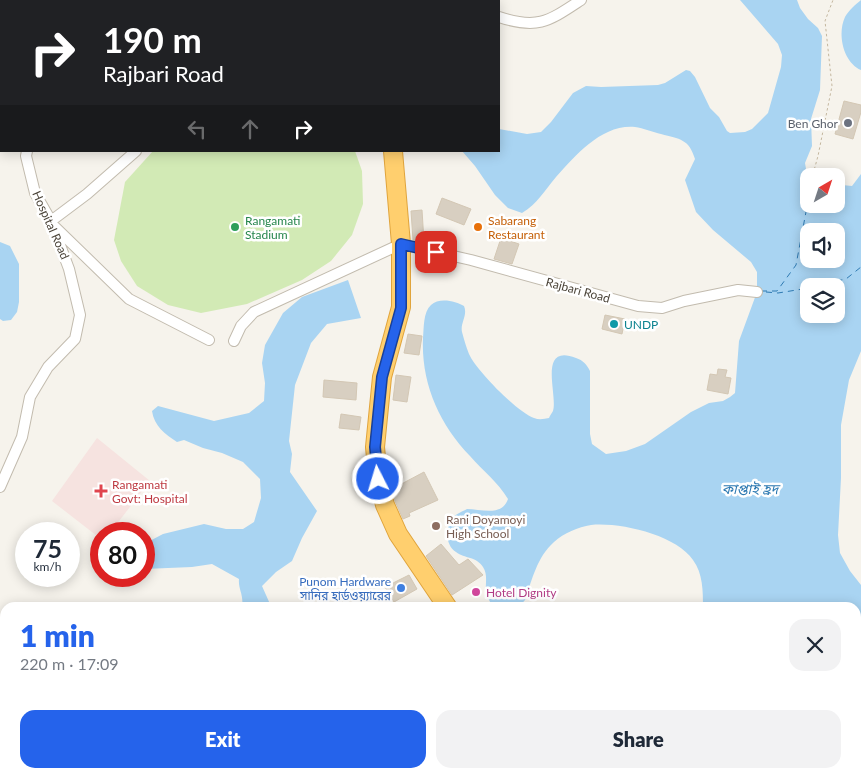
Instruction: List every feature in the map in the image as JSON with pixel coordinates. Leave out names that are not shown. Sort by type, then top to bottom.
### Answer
[{"type":"highway","points":[[393,152],[401,244],[401,308],[382,377],[375,447],[378,479],[385,505],[398,534],[444,602]]},
{"type":"street","points":[[500,17],[538,23],[552,19],[581,0]]},
{"type":"street","name":"Hospital Road","points":[[0,487],[22,437],[30,397],[48,367],[75,340],[80,315],[69,269],[52,223],[35,193],[26,156],[27,152]]},
{"type":"street","points":[[135,152],[52,223],[129,299],[209,340]]},
{"type":"street","points":[[234,341],[241,326],[254,312],[401,244]]},
{"type":"street","name":"Rajbari Road","points":[[401,244],[471,260],[638,306],[662,308],[684,301],[738,290],[757,292]]},
{"type":"path","points":[[815,168],[832,86],[825,21],[833,0]]},
{"type":"shaded area","name":"Rangamati Govt: Hospital","points":[[97,438],[150,481],[118,522],[90,522],[90,530],[52,501]]},
{"type":"green space","name":"Rangamati Stadium","points":[[152,152],[355,152],[362,171],[363,204],[352,235],[331,261],[302,280],[247,304],[201,313],[168,305],[137,286],[121,261],[114,240],[125,182]]},
{"type":"water","name":"কাপ্তাই হ্রদ","points":[[740,0],[797,0],[800,8],[818,28],[822,36],[820,90],[811,119],[812,146],[805,163],[806,168],[800,168],[800,213],[845,213],[845,185],[852,186],[861,174],[861,351],[849,380],[841,425],[838,535],[840,553],[850,571],[861,585],[861,602],[703,602],[699,571],[685,551],[661,537],[632,528],[591,525],[567,533],[548,548],[539,562],[523,602],[491,602],[487,595],[486,576],[483,567],[474,559],[459,554],[450,546],[448,542],[448,528],[452,518],[467,509],[496,510],[505,505],[508,499],[495,482],[459,444],[434,402],[425,371],[423,355],[424,320],[428,308],[434,303],[443,300],[452,301],[464,306],[465,313],[462,332],[473,361],[488,380],[508,399],[534,418],[549,418],[553,411],[552,373],[553,364],[557,358],[564,355],[581,360],[590,371],[590,434],[592,444],[606,454],[626,451],[645,444],[691,412],[709,403],[723,401],[735,393],[739,341],[757,292],[757,272],[751,262],[713,230],[696,212],[685,180],[695,159],[690,147],[679,139],[635,127],[623,127],[612,130],[591,143],[572,159],[537,201],[522,213],[508,208],[495,195],[463,152],[500,152],[500,129],[527,134],[541,132],[573,93],[586,86],[658,85],[665,83],[686,70],[690,71],[695,77],[710,108],[719,117],[727,131],[730,133],[745,132],[752,129],[768,113],[781,67],[782,55],[778,44]]},
{"type":"water","points":[[861,0],[861,70],[850,61],[846,54],[843,47],[842,31],[846,15]]},
{"type":"water","points":[[0,242],[10,246],[19,264],[19,302],[17,312],[11,320],[3,321],[0,319]]},
{"type":"water","points":[[348,280],[361,318],[327,324],[311,343],[295,385],[289,441],[292,454],[290,472],[317,511],[292,561],[276,572],[262,586],[269,602],[242,602],[239,579],[212,564],[155,569],[155,538],[163,534],[204,524],[226,529],[243,529],[254,522],[261,498],[260,479],[243,462],[184,440],[177,442],[164,433],[155,421],[152,411],[158,406],[214,421],[249,413],[264,401],[265,383],[262,363],[265,345],[283,313],[302,297]]},
{"type":"building","name":"Ben Ghor","points":[[844,101],[861,105],[861,112],[853,139],[835,134]]},
{"type":"building","points":[[442,198],[471,209],[464,225],[436,214]]},
{"type":"building","points":[[422,210],[424,242],[413,240],[411,211]]},
{"type":"building","points":[[501,238],[519,244],[512,264],[494,259]]},
{"type":"building","name":"UNDP","points":[[605,315],[625,319],[622,334],[602,329]]},
{"type":"building","points":[[408,334],[422,336],[419,355],[404,353]]},
{"type":"building","points":[[718,369],[727,370],[725,377],[731,378],[728,394],[707,390],[710,374],[717,375]]},
{"type":"building","points":[[396,375],[411,377],[407,402],[393,400]]},
{"type":"building","points":[[324,380],[357,383],[356,400],[323,397]]},
{"type":"building","points":[[341,414],[361,417],[359,430],[339,428]]},
{"type":"building","points":[[424,472],[438,500],[409,513],[410,516],[403,519],[392,489]]},
{"type":"building","points":[[441,544],[459,565],[468,559],[483,575],[452,595],[426,556]]},
{"type":"building","name":"Punom Hardware সানির হার্ডওয়্যারের","points":[[409,575],[417,589],[394,602],[385,587]]},
{"type":"ferry route","points":[[761,291],[777,291],[796,265],[806,213]]},
{"type":"ferry route","points":[[845,279],[861,267]]},
{"type":"ferry route","points":[[766,292],[778,293],[800,289]]},
{"type":"place","name":"Ben Ghor","points":[[848,123]]},
{"type":"place","name":"Rangamati Stadium","points":[[235,227]]},
{"type":"place","name":"Sabarang Restaurant","points":[[478,227]]},
{"type":"place","name":"UNDP","points":[[614,324]]},
{"type":"place","name":"Rangamati Govt: Hospital","points":[[101,491]]},
{"type":"place","name":"Rani Doyamoyi High School","points":[[436,526]]},
{"type":"place","name":"Punom Hardware সানির হার্ডওয়্যারের","points":[[401,588]]},
{"type":"place","name":"Hotel Dignity","points":[[476,592]]},
{"type":"route","points":[[378,479],[375,447],[382,377],[401,308],[401,244],[436,252]]}]
